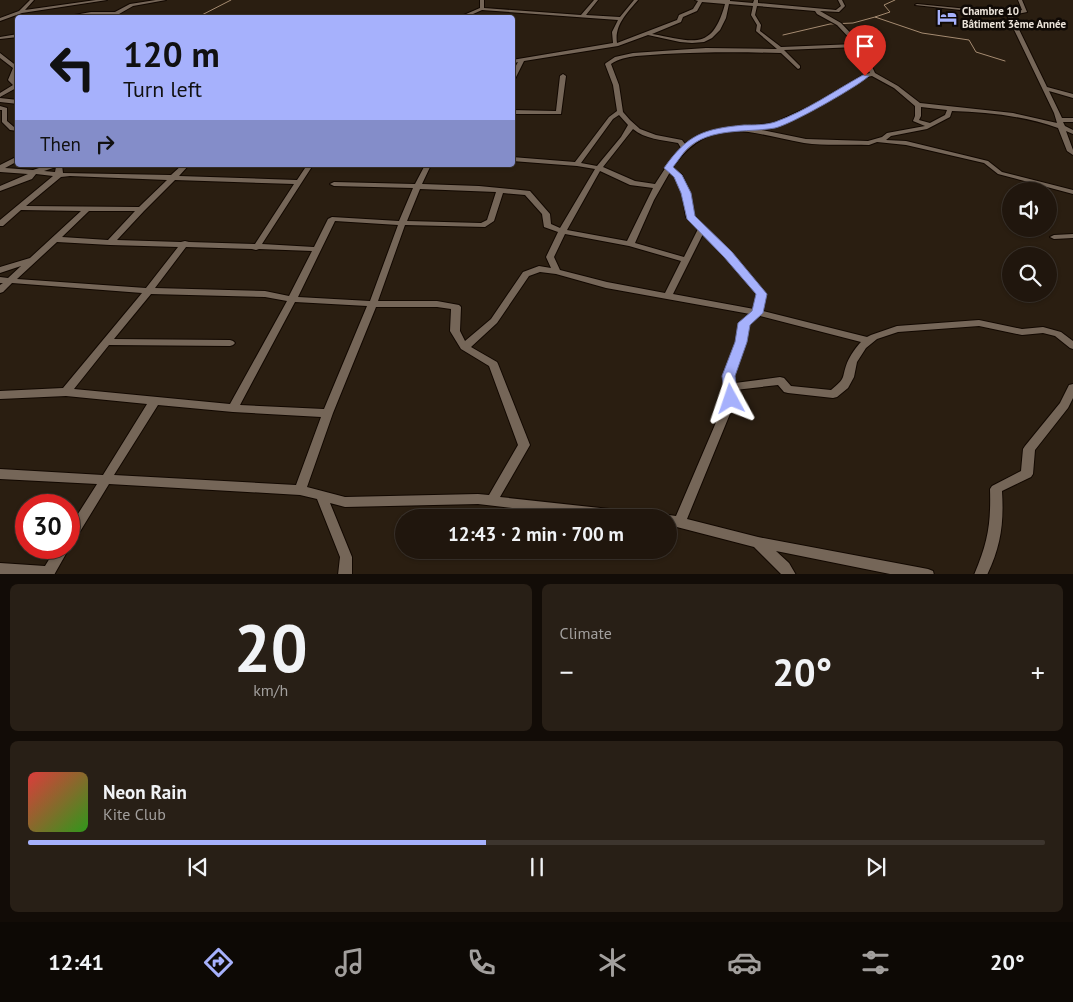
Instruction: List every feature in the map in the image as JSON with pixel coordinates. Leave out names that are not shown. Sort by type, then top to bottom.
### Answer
[{"type":"street","points":[[21,12],[32,0]]},
{"type":"street","points":[[0,20],[21,12],[105,0]]},
{"type":"street","points":[[126,8],[136,0]]},
{"type":"street","points":[[154,0],[163,0]]},
{"type":"street","points":[[112,15],[126,8],[163,0]]},
{"type":"street","points":[[482,0],[482,9]]},
{"type":"street","points":[[582,17],[596,0]]},
{"type":"street","points":[[615,43],[614,36],[622,19],[636,0]]},
{"type":"street","points":[[694,0],[756,2],[837,10],[843,6],[840,0]]},
{"type":"street","points":[[515,62],[615,43],[647,34],[679,21],[682,16],[695,10],[701,0]]},
{"type":"street","points":[[756,2],[765,0]]},
{"type":"street","points":[[917,5],[1009,14],[1025,11],[1020,0]]},
{"type":"street","points":[[647,34],[697,43],[714,36],[725,18],[728,1]]},
{"type":"street","points":[[756,2],[752,15],[759,25],[758,31],[798,67]]},
{"type":"street","points":[[40,15],[46,11],[45,9]]},
{"type":"street","points":[[467,15],[482,9],[622,19]]},
{"type":"street","points":[[816,9],[819,14],[840,24],[859,45],[873,74],[896,87],[918,105],[1061,122],[1073,120]]},
{"type":"street","points":[[79,15],[114,13]]},
{"type":"street","points":[[1009,14],[1061,122],[1070,151],[1073,153]]},
{"type":"street","points":[[0,39],[15,36]]},
{"type":"street","points":[[0,39],[15,39]]},
{"type":"street","points":[[684,147],[680,141],[655,137],[638,130],[620,112],[616,85],[608,64],[617,58],[633,54],[706,50],[781,50],[859,45]]},
{"type":"street","points":[[0,55],[15,67]]},
{"type":"street","points":[[515,74],[522,61]]},
{"type":"street","points":[[630,244],[668,168],[684,147],[700,136],[731,129],[775,125],[813,107],[865,76],[873,74]]},
{"type":"street","points":[[515,112],[559,113],[563,76]]},
{"type":"street","points":[[0,94],[15,85]]},
{"type":"street","points":[[1045,88],[1073,96]]},
{"type":"street","points":[[0,100],[15,102]]},
{"type":"street","points":[[918,105],[916,121],[930,125]]},
{"type":"street","points":[[0,108],[5,109],[4,121],[12,129],[15,129]]},
{"type":"street","points":[[745,129],[806,142],[869,143],[889,134],[930,125],[948,116],[950,109]]},
{"type":"street","points":[[577,164],[611,118],[620,112]]},
{"type":"street","points":[[1061,122],[1073,132]]},
{"type":"street","points":[[557,272],[550,256],[562,231],[599,168],[620,143],[632,124]]},
{"type":"street","points":[[876,141],[906,144],[986,162],[1000,173],[1073,192]]},
{"type":"street","points":[[515,159],[577,164],[599,168],[633,183],[659,187]]},
{"type":"street","points":[[0,169],[15,160]]},
{"type":"street","points":[[0,189],[29,177],[34,172],[49,167]]},
{"type":"street","points":[[59,167],[60,175]]},
{"type":"street","points":[[110,243],[141,209],[184,167]]},
{"type":"street","points":[[256,248],[309,167]]},
{"type":"street","points":[[300,490],[328,412],[373,304],[402,223],[427,167]]},
{"type":"street","points":[[668,168],[678,175],[686,193],[690,217],[728,254],[762,294],[758,313],[744,323],[741,342],[728,376],[731,399],[677,515]]},
{"type":"street","points":[[0,169],[60,175],[87,174],[300,182]]},
{"type":"street","points":[[0,224],[60,175]]},
{"type":"street","points":[[334,184],[500,190],[527,193],[546,214],[547,224],[562,231],[630,244],[686,260]]},
{"type":"street","points":[[234,408],[332,219],[482,225],[490,221],[500,190]]},
{"type":"street","points":[[19,208],[141,209]]},
{"type":"street","points":[[0,290],[5,281],[35,258],[88,209]]},
{"type":"street","points":[[668,296],[702,228]]},
{"type":"street","points":[[1057,237],[1073,236]]},
{"type":"street","points":[[55,239],[110,243],[185,243],[256,248],[315,249]]},
{"type":"street","points":[[66,392],[150,290],[185,243]]},
{"type":"street","points":[[0,270],[35,258]]},
{"type":"street","points":[[464,347],[494,321],[526,274],[539,268],[606,285],[758,313],[869,341]]},
{"type":"street","points":[[5,281],[150,290],[265,294],[292,299],[373,304],[437,304],[456,308],[455,331],[464,347],[493,364],[524,445],[492,500]]},
{"type":"street","points":[[730,387],[780,381],[788,389],[833,394],[844,385],[849,377],[852,362],[863,346],[874,338],[897,329],[979,323],[1022,332],[1043,330],[1058,334],[1073,346]]},
{"type":"street","points":[[106,342],[230,343]]},
{"type":"street","points":[[980,574],[990,555],[996,536],[996,489],[1027,474],[1029,449],[1064,405],[1073,388]]},
{"type":"street","points":[[0,395],[66,392],[234,408],[328,412]]},
{"type":"street","points":[[80,521],[155,400]]},
{"type":"street","points":[[0,474],[300,490],[345,502],[478,499],[569,509]]},
{"type":"street","points":[[322,497],[346,557],[345,574]]},
{"type":"street","points":[[677,522],[758,542],[928,574]]},
{"type":"street","points":[[758,542],[790,574]]},
{"type":"street","points":[[0,569],[47,573],[56,559]]},
{"type":"waterway","points":[[202,15],[231,0]]},
{"type":"waterway","points":[[875,17],[890,12],[884,5],[895,0]]},
{"type":"waterway","points":[[783,35],[830,24],[853,23],[875,17]]},
{"type":"waterway","points":[[875,17],[922,33],[969,40],[976,52],[1005,61]]},
{"type":"place","name":"Chambre 10 Bâtiment 3ème Année","points":[[947,17]]},
{"type":"route","points":[[731,399],[728,376],[741,342],[744,323],[758,313],[762,294],[728,254],[690,217],[686,193],[678,175],[668,168],[684,147],[700,136],[731,129],[775,125],[813,107],[865,76]]}]
